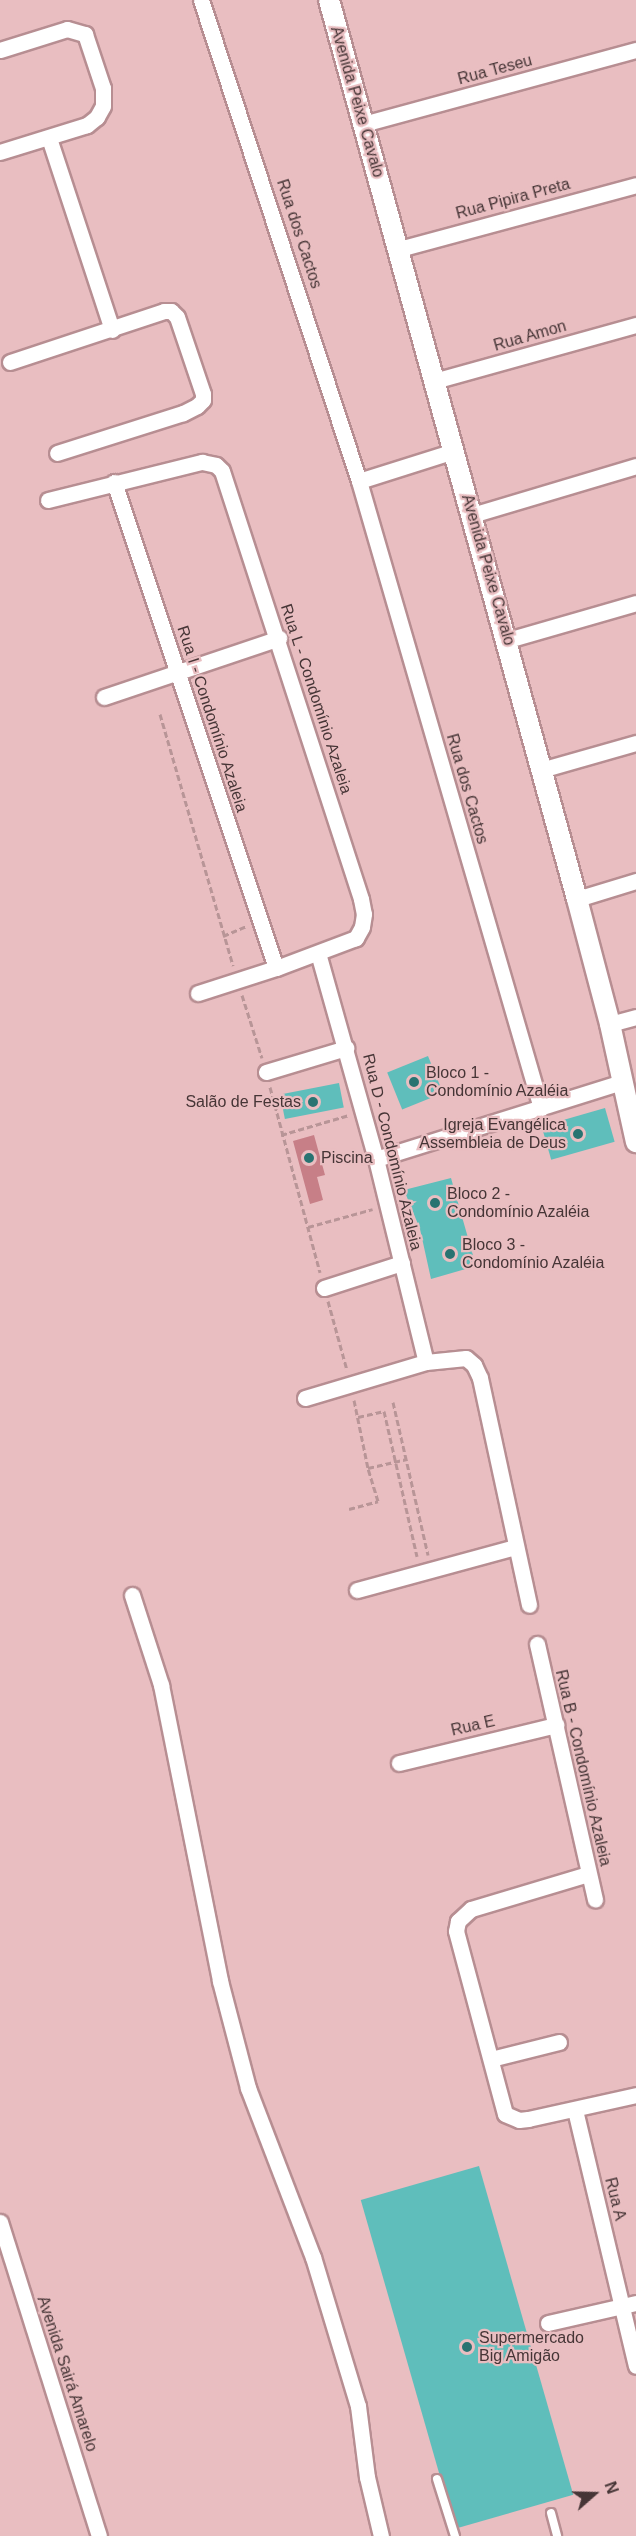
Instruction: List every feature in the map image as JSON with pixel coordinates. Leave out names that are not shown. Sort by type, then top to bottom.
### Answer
[{"type":"street","name":"Rua dos Cactos","points":[[201,0],[359,481],[541,1108]]},
{"type":"street","name":"Avenida Peixe Cavalo","points":[[329,0],[578,899],[610,1024],[636,1142]]},
{"type":"street","points":[[0,50],[67,29],[86,34],[103,88],[103,106],[97,117],[87,125],[0,153]]},
{"type":"street","name":"Rua Teseu","points":[[363,124],[636,50]]},
{"type":"street","points":[[49,138],[112,330]]},
{"type":"street","name":"Rua Pipira Preta","points":[[399,249],[636,185]]},
{"type":"street","points":[[10,362],[164,311],[171,311],[177,317],[202,400],[197,406],[183,413],[57,453]]},
{"type":"street","name":"Rua Amon","points":[[434,381],[636,325]]},
{"type":"street","points":[[359,481],[454,451]]},
{"type":"street","name":"Rua L - Condomínio Azaleia","points":[[114,483],[202,462],[216,465],[222,471],[279,638],[364,914],[362,927],[356,938],[318,953]]},
{"type":"street","points":[[472,515],[636,466]]},
{"type":"street","points":[[48,500],[114,483]]},
{"type":"street","name":"Rua I - Condomínio Azaleia","points":[[114,483],[276,968]]},
{"type":"street","points":[[508,640],[636,603]]},
{"type":"street","points":[[104,697],[279,638]]},
{"type":"street","points":[[541,770],[636,743]]},
{"type":"street","points":[[578,899],[636,881]]},
{"type":"street","points":[[198,993],[318,953]]},
{"type":"street","name":"Rua D - Condomínio Azaleia","points":[[318,953],[376,1159],[426,1362]]},
{"type":"street","points":[[610,1024],[636,1017]]},
{"type":"street","points":[[267,1072],[346,1048]]},
{"type":"street","points":[[376,1159],[622,1082]]},
{"type":"street","points":[[324,1288],[402,1263]]},
{"type":"street","points":[[305,1398],[426,1362],[466,1358],[474,1365],[480,1378],[529,1605]]},
{"type":"street","points":[[357,1590],[419,1565],[515,1547]]},
{"type":"street","points":[[132,1595],[161,1685],[220,1981],[243,2067],[271,2151],[313,2257],[358,2406],[367,2476],[381,2536]]},
{"type":"street","name":"Rua B - Condomínio Azaleia","points":[[537,1644],[595,1900]]},
{"type":"street","name":"Rua E","points":[[399,1763],[556,1725]]},
{"type":"street","points":[[588,1874],[471,1909],[458,1921],[456,1931],[505,2114],[519,2120],[636,2095]]},
{"type":"street","points":[[491,2059],[559,2042]]},
{"type":"street","name":"Rua A","points":[[574,2110],[629,2305],[636,2366]]},
{"type":"street","name":"Avenida Sairá Amarelo","points":[[0,2222],[99,2536]]},
{"type":"street","points":[[548,2323],[629,2305]]},
{"type":"lane","points":[[437,2479],[454,2536]]},
{"type":"lane","points":[[551,2514],[557,2536]]},
{"type":"path","points":[[160,714],[223,936],[267,1072],[282,1135],[351,1383],[368,1468],[378,1501],[349,1509]]},
{"type":"path","points":[[223,936],[260,921]]},
{"type":"path","points":[[282,1135],[363,1110]]},
{"type":"path","points":[[308,1227],[387,1205]]},
{"type":"path","points":[[393,1402],[428,1555],[419,1565]]},
{"type":"path","points":[[358,1417],[384,1411],[419,1565]]},
{"type":"path","points":[[368,1468],[407,1459]]},
{"type":"shaded area","name":"Piscina","points":[[314,1135],[325,1175],[317,1177],[323,1200],[310,1204],[293,1141]]},
{"type":"building","name":"Bloco 1 - Condomínio Azaléia","points":[[428,1056],[443,1093],[402,1110],[387,1072]]},
{"type":"building","name":"Salão de Festas","points":[[339,1083],[344,1108],[285,1119],[280,1094]]},
{"type":"building","name":"Igreja Evangélica Assembleia de Deus","points":[[605,1108],[615,1142],[551,1160],[542,1126]]},
{"type":"building","points":[[451,1178],[476,1266],[431,1279],[420,1229],[404,1190]]},
{"type":"building","name":"Supermercado Big Amigão","points":[[479,2166],[573,2495],[455,2529],[361,2200]]},
{"type":"place","name":"Bloco 1 - Condomínio Azaléia","points":[[414,1082]]},
{"type":"place","name":"Salão de Festas","points":[[313,1102]]},
{"type":"place","name":"Igreja Evangélica Assembleia de Deus","points":[[578,1134]]},
{"type":"place","name":"Piscina","points":[[309,1158]]},
{"type":"place","name":"Bloco 2 - Condomínio Azaléia","points":[[435,1203]]},
{"type":"place","name":"Bloco 3 - Condomínio Azaléia","points":[[450,1254]]},
{"type":"place","name":"Supermercado Big Amigão","points":[[467,2347]]}]
